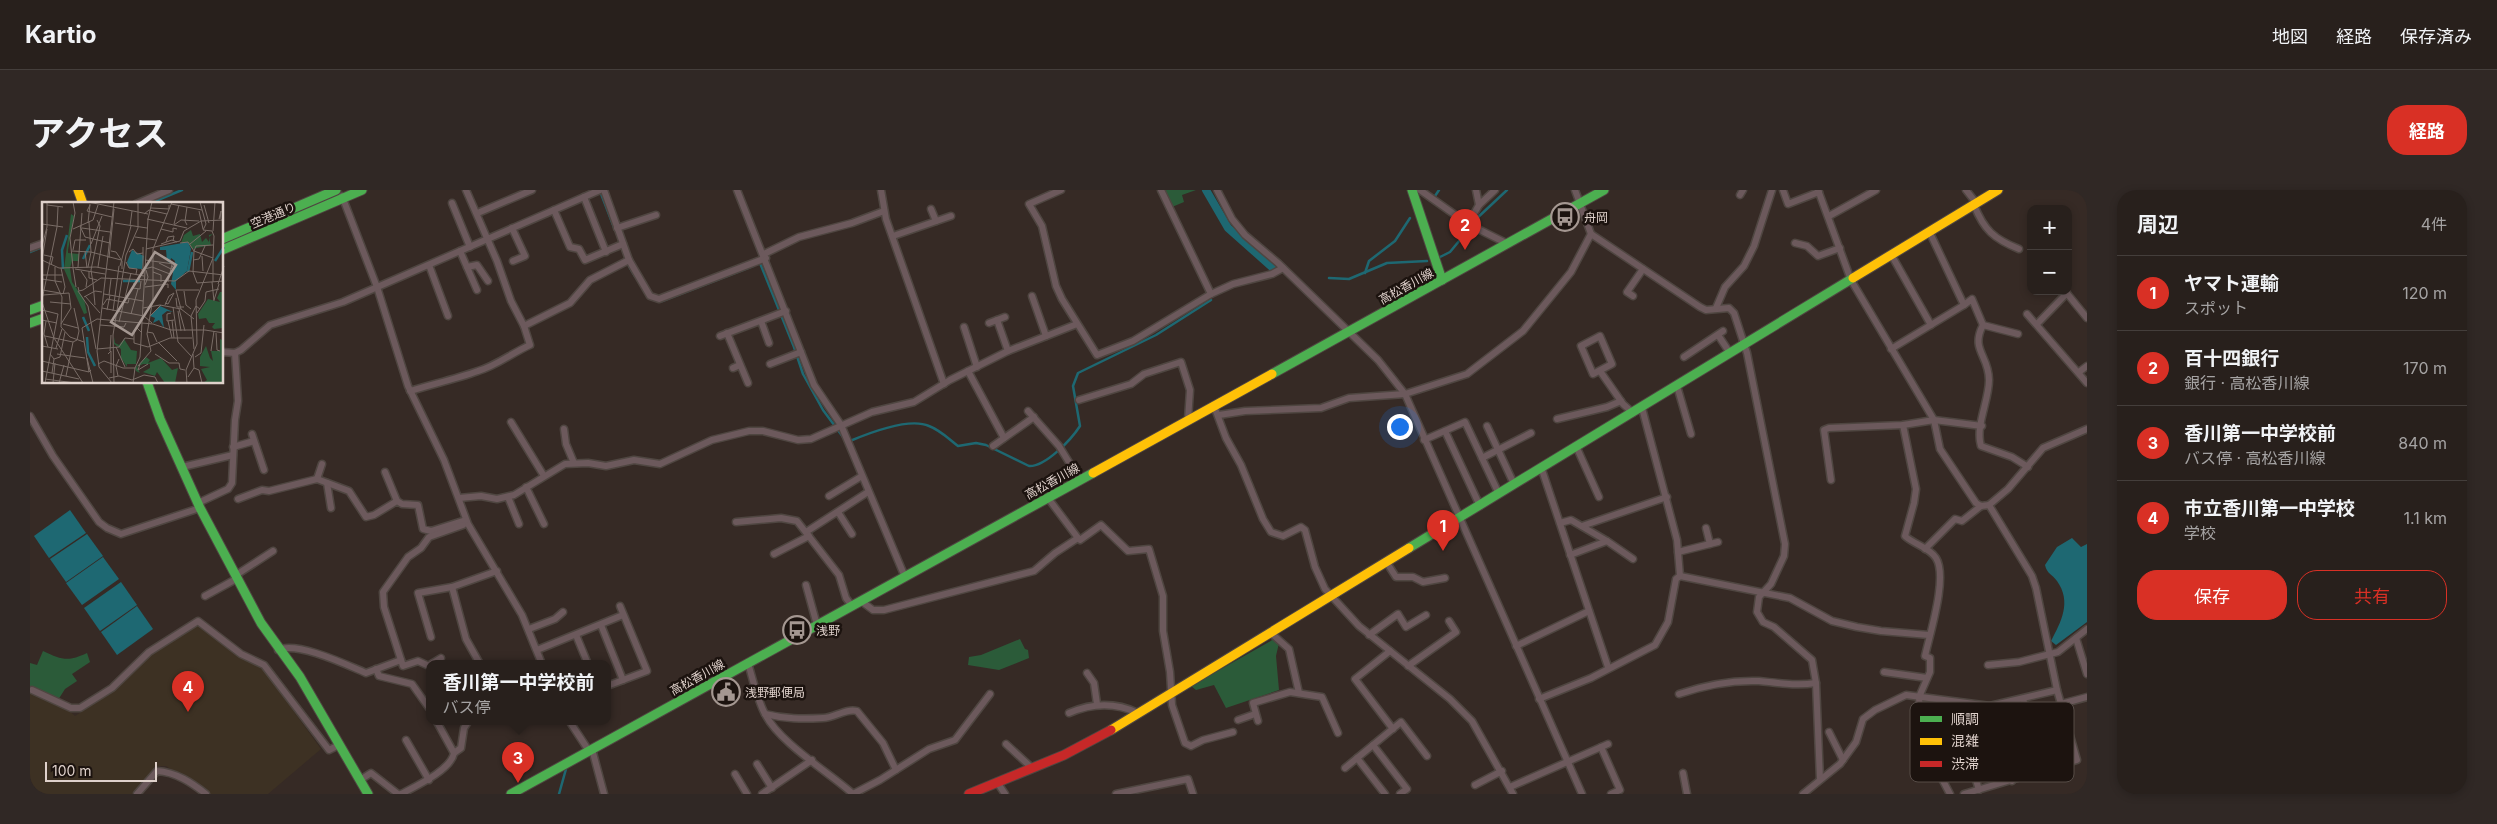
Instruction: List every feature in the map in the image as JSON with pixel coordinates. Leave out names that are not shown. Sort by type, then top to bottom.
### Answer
[{"type":"main road","points":[[78,190],[82,202]]},
{"type":"main road","name":"空港通り","points":[[224,238],[340,193],[362,190]]},
{"type":"main road","points":[[1412,190],[1442,280]]},
{"type":"main road","name":"高松香川線","points":[[511,794],[1604,190]]},
{"type":"main road","points":[[969,794],[1086,744],[1138,714],[1461,519],[1541,467],[1642,408],[1998,190]]},
{"type":"main road","name":"空港通り","points":[[224,249],[340,193]]},
{"type":"main road","points":[[30,310],[42,306]]},
{"type":"main road","points":[[30,323],[42,319]]},
{"type":"main road","points":[[148,384],[160,419],[199,505],[237,576],[278,650],[300,677],[368,794]]},
{"type":"street","points":[[140,202],[160,192],[169,190]]},
{"type":"street","points":[[410,391],[476,372],[498,363],[501,359],[530,345],[524,326],[511,302],[497,262],[466,190]]},
{"type":"street","points":[[480,212],[532,190]]},
{"type":"street","points":[[224,352],[235,353],[246,347],[270,325],[343,302],[600,190]]},
{"type":"street","points":[[604,190],[629,260],[650,296],[659,299],[765,256],[799,237],[852,223],[884,211]]},
{"type":"street","points":[[737,190],[765,256],[782,312],[798,353],[814,385],[839,426],[905,576]]},
{"type":"street","points":[[882,190],[884,211],[944,384]]},
{"type":"street","points":[[1060,190],[1030,204],[1042,226],[1056,286],[1097,355],[1133,341],[1211,294],[1233,284],[1272,274],[1283,268]]},
{"type":"street","points":[[1161,190],[1211,294]]},
{"type":"street","points":[[1217,190],[1238,227],[1378,360],[1404,394],[1582,794]]},
{"type":"street","points":[[1420,190],[1468,224],[1508,244]]},
{"type":"street","points":[[1475,190],[1479,205]]},
{"type":"street","points":[[1468,224],[1479,205],[1495,190]]},
{"type":"street","points":[[1575,190],[1591,234],[1700,307],[1706,310],[1728,308],[1734,313],[1744,344],[1771,466],[1785,544],[1784,556],[1771,584],[1759,597],[1757,612],[1763,622],[1774,627],[1812,660],[1816,683],[1820,779]]},
{"type":"street","points":[[1716,308],[1725,288],[1748,260],[1770,190]]},
{"type":"street","points":[[1783,190],[1788,204],[1819,191],[1851,280],[1934,420],[1940,449],[1976,503],[1985,506],[2032,576],[2036,588],[2048,654],[2060,702]]},
{"type":"street","points":[[1829,216],[1876,190]]},
{"type":"street","points":[[1966,190],[1976,204],[1982,226],[1997,238],[2019,249]]},
{"type":"street","points":[[340,193],[377,287],[410,391],[444,460],[467,522],[497,570],[529,629],[541,660]]},
{"type":"street","points":[[584,197],[606,252]]},
{"type":"street","points":[[452,203],[470,247]]},
{"type":"street","points":[[932,209],[936,221]]},
{"type":"street","points":[[554,210],[570,247],[579,249],[585,260],[624,244]]},
{"type":"street","points":[[617,228],[656,215]]},
{"type":"street","points":[[893,236],[951,216]]},
{"type":"street","points":[[512,228],[525,256],[513,261]]},
{"type":"street","points":[[1930,233],[1964,305]]},
{"type":"street","points":[[1219,415],[1245,411],[1321,408],[1349,398],[1404,394],[1467,374],[1523,331],[1571,272],[1591,234]]},
{"type":"street","points":[[1795,242],[1807,246],[1818,256],[1840,248]]},
{"type":"street","points":[[30,248],[42,244]]},
{"type":"street","points":[[460,251],[476,290]]},
{"type":"street","points":[[1892,256],[1931,325]]},
{"type":"street","points":[[524,326],[570,303],[590,280],[629,260]]},
{"type":"street","points":[[429,265],[448,316]]},
{"type":"street","points":[[467,267],[477,265],[488,281]]},
{"type":"street","points":[[1633,296],[1627,292],[1643,269]]},
{"type":"street","points":[[2037,324],[2063,295]]},
{"type":"street","points":[[2069,295],[2087,317]]},
{"type":"street","points":[[1032,296],[1046,336]]},
{"type":"street","points":[[1891,349],[1972,299],[1983,325],[1979,333],[1977,346],[1988,366],[1989,382],[1982,426],[1978,436],[1981,446],[2012,457],[2028,467]]},
{"type":"street","points":[[720,336],[782,312]]},
{"type":"street","points":[[2027,314],[2079,372],[2087,384]]},
{"type":"street","points":[[989,323],[1005,317]]},
{"type":"street","points":[[997,320],[1008,351]]},
{"type":"street","points":[[761,321],[769,342]]},
{"type":"street","points":[[459,498],[508,497],[565,464],[606,466],[634,460],[660,464],[712,440],[749,431],[763,431],[798,440],[811,439],[888,406],[914,402],[944,384],[1008,351],[1077,324]]},
{"type":"street","points":[[1983,325],[2018,334]]},
{"type":"street","points":[[964,327],[977,367]]},
{"type":"street","points":[[727,333],[748,383]]},
{"type":"street","points":[[1684,357],[1721,333],[1730,353]]},
{"type":"street","points":[[1600,336],[1612,364],[1600,371],[1593,374],[1581,346],[1600,336]]},
{"type":"street","points":[[30,416],[53,456],[99,522],[121,534],[199,505],[228,489],[232,483],[233,447],[238,401],[235,353]]},
{"type":"street","points":[[770,364],[798,353]]},
{"type":"street","points":[[1079,400],[1130,384],[1144,374],[1181,362],[1190,390],[1188,420]]},
{"type":"street","points":[[733,368],[740,365]]},
{"type":"street","points":[[2079,372],[2087,366]]},
{"type":"street","points":[[968,371],[1004,438]]},
{"type":"street","points":[[1600,371],[1621,401],[1633,413]]},
{"type":"street","points":[[1677,386],[1691,434]]},
{"type":"street","points":[[1557,419],[1607,407],[1621,401]]},
{"type":"street","points":[[1214,406],[1219,415],[1226,438],[1242,464],[1263,519],[1271,532],[1283,536],[1301,527],[1304,530],[1321,582],[1370,634],[1450,699],[1472,721],[1502,771],[1513,794]]},
{"type":"street","points":[[1642,408],[1667,496],[1678,552],[1680,576]]},
{"type":"street","points":[[1028,411],[1059,446],[1080,480]]},
{"type":"street","points":[[993,446],[1034,417]]},
{"type":"street","points":[[1831,480],[1824,430],[1829,428],[1903,425],[1934,420],[1982,426]]},
{"type":"street","points":[[511,422],[544,476]]},
{"type":"street","points":[[1424,440],[1465,422],[1499,494]]},
{"type":"street","points":[[1903,425],[1916,490],[1905,536],[1937,559],[1939,568],[1940,586],[1925,656],[1930,658],[1930,672],[1919,697],[1919,702]]},
{"type":"street","points":[[1487,426],[1514,484]]},
{"type":"street","points":[[564,429],[566,444],[574,463]]},
{"type":"street","points":[[1925,549],[1955,519],[1962,521],[2008,489],[2043,448],[2087,429]]},
{"type":"street","points":[[1445,430],[1480,506]]},
{"type":"street","points":[[1482,458],[1531,433]]},
{"type":"street","points":[[252,434],[264,470]]},
{"type":"street","points":[[233,447],[254,441]]},
{"type":"street","points":[[1576,446],[1599,497]]},
{"type":"street","points":[[182,467],[233,455]]},
{"type":"street","points":[[318,479],[322,464]]},
{"type":"street","points":[[1541,467],[1608,667]]},
{"type":"street","points":[[385,472],[397,501],[402,504],[418,505],[422,529],[431,531],[467,522]]},
{"type":"street","points":[[829,496],[862,476]]},
{"type":"street","points":[[238,499],[262,490],[269,491],[318,479],[348,491],[366,517],[374,515],[397,501]]},
{"type":"street","points":[[327,482],[331,508]]},
{"type":"street","points":[[526,487],[544,524]]},
{"type":"street","points":[[774,554],[808,534],[868,492]]},
{"type":"street","points":[[1582,526],[1667,496]]},
{"type":"street","points":[[508,497],[519,524]]},
{"type":"street","points":[[1048,498],[1078,538]]},
{"type":"street","points":[[838,512],[852,534]]},
{"type":"street","points":[[736,522],[781,518],[797,521],[839,575],[846,598],[852,606]]},
{"type":"street","points":[[1560,523],[1571,520],[1633,559]]},
{"type":"street","points":[[426,664],[418,661],[403,666],[384,607],[383,592],[408,557],[421,548],[429,538],[467,522]]},
{"type":"street","points":[[861,601],[873,610],[884,610],[1034,571],[1055,553],[1078,538],[1080,540],[1100,525],[1128,551],[1149,549],[1163,596],[1162,631],[1172,705],[1185,743],[1191,746],[1203,740],[1233,732]]},
{"type":"street","points":[[1706,528],[1710,544]]},
{"type":"street","points":[[1570,555],[1607,541]]},
{"type":"street","points":[[1678,552],[1718,542]]},
{"type":"street","points":[[205,596],[273,550]]},
{"type":"street","points":[[1387,563],[1396,577],[1413,578],[1423,582],[1445,578]]},
{"type":"street","points":[[432,637],[418,593],[452,587],[497,570]]},
{"type":"street","points":[[1680,576],[1764,592],[1801,602],[1832,620],[1881,631],[1929,635]]},
{"type":"street","points":[[1539,699],[1591,678],[1608,667],[1655,645],[1668,622],[1676,579],[1680,576]]},
{"type":"street","points":[[806,585],[817,625]]},
{"type":"street","points":[[452,587],[466,639],[478,660]]},
{"type":"street","points":[[611,684],[647,671],[620,606]]},
{"type":"street","points":[[1516,646],[1589,610]]},
{"type":"street","points":[[529,629],[555,619],[563,612]]},
{"type":"street","points":[[1370,634],[1398,614],[1406,627],[1426,615]]},
{"type":"street","points":[[537,650],[623,615]]},
{"type":"street","points":[[32,690],[71,708],[80,708],[112,688],[149,652],[198,621],[241,654],[264,665],[329,750],[339,745]]},
{"type":"street","points":[[1408,666],[1456,632],[1449,621]]},
{"type":"street","points":[[600,624],[623,680]]},
{"type":"street","points":[[1988,665],[2019,662],[2058,652],[2087,629]]},
{"type":"street","points":[[1271,633],[1289,649],[1299,693]]},
{"type":"street","points":[[576,635],[586,660]]},
{"type":"street","points":[[2076,638],[2087,674]]},
{"type":"street","points":[[278,650],[286,647],[324,656],[366,673],[401,660]]},
{"type":"street","points":[[1390,651],[1355,679],[1393,729]]},
{"type":"street","points":[[748,663],[764,714],[774,728],[791,745],[853,794],[929,749],[955,740],[990,694]]},
{"type":"street","points":[[376,669],[379,676],[412,684],[426,704]]},
{"type":"street","points":[[1087,672],[1094,683],[1097,704]]},
{"type":"street","points":[[1884,672],[1927,678]]},
{"type":"street","points":[[1679,694],[1722,682],[1757,681],[1798,686],[1816,683]]},
{"type":"street","points":[[2006,702],[2057,690]]},
{"type":"street","points":[[1238,720],[1256,718],[1253,703],[1290,692],[1299,693],[1322,696],[1338,733]]},
{"type":"street","points":[[1803,794],[1843,760],[1856,742],[1863,719],[1875,710],[1906,695],[1947,702]]},
{"type":"street","points":[[2068,702],[2087,697]]},
{"type":"street","points":[[2023,698],[2024,702]]},
{"type":"street","points":[[1069,713],[1097,704],[1122,708],[1138,714]]},
{"type":"street","points":[[764,714],[796,720],[810,717],[829,717],[852,710],[857,711],[883,743],[896,770]]},
{"type":"street","points":[[1345,768],[1401,722],[1427,756]]},
{"type":"street","points":[[439,725],[454,753]]},
{"type":"street","points":[[402,794],[429,780],[453,758],[454,753],[461,748],[466,725]]},
{"type":"street","points":[[572,725],[591,750],[604,794]]},
{"type":"street","points":[[1829,732],[1843,760]]},
{"type":"street","points":[[406,740],[429,780]]},
{"type":"street","points":[[1006,744],[1032,768]]},
{"type":"street","points":[[1510,787],[1566,760],[1608,744]]},
{"type":"street","points":[[1373,745],[1406,789],[1400,794]]},
{"type":"street","points":[[1601,746],[1620,790],[1611,794]]},
{"type":"street","points":[[2074,750],[2077,760],[2074,761]]},
{"type":"street","points":[[1357,758],[1385,794]]},
{"type":"street","points":[[762,794],[812,760]]},
{"type":"street","points":[[757,764],[779,794]]},
{"type":"street","points":[[137,794],[157,771],[169,772],[196,786],[206,794]]},
{"type":"street","points":[[1476,785],[1502,771]]},
{"type":"street","points":[[360,780],[371,773],[398,794]]},
{"type":"street","points":[[735,774],[747,794]]},
{"type":"street","points":[[1683,774],[1688,794]]},
{"type":"street","points":[[1116,794],[1188,779],[1193,794]]},
{"type":"street","points":[[997,782],[1004,794]]},
{"type":"street","points":[[1944,782],[1950,794]]},
{"type":"street","points":[[1977,782],[1979,790]]},
{"type":"street","points":[[1964,794],[2008,782]]},
{"type":"shaded area","points":[[197,625],[240,656],[264,670],[321,749],[268,794],[210,794],[166,766],[156,766],[132,794],[30,794],[30,692],[66,708],[75,716],[114,691],[149,656]]},
{"type":"green space","points":[[1165,190],[1196,190],[1182,195],[1184,202],[1172,207]]},
{"type":"green space","points":[[1020,639],[1025,649],[1028,650],[1029,658],[999,670],[968,665],[969,657],[981,655]]},
{"type":"green space","points":[[1274,639],[1279,643],[1276,656],[1279,690],[1226,708],[1214,685],[1196,690],[1191,686]]},
{"type":"green space","points":[[43,651],[65,659],[75,658],[87,653],[90,662],[72,674],[77,681],[65,689],[58,700],[30,688],[30,663],[37,665]]},
{"type":"water","points":[[70,510],[86,533],[49,558],[34,536]]},
{"type":"water","points":[[87,534],[103,556],[66,582],[50,559]]},
{"type":"water","points":[[2072,538],[2081,547],[2087,544],[2087,622],[2056,645],[2051,641],[2061,619],[2064,597],[2057,581],[2048,572],[2045,565],[2057,547]]},
{"type":"water","points":[[103,557],[119,579],[82,605],[66,583]]},
{"type":"water","points":[[121,582],[137,605],[100,631],[84,608]]},
{"type":"water","points":[[137,606],[153,629],[117,655],[101,632]]},
{"type":"waterway","points":[[153,202],[182,190]]},
{"type":"waterway","points":[[1206,190],[1228,228],[1273,268]]},
{"type":"waterway","points":[[1435,196],[1439,190]]},
{"type":"waterway","points":[[1474,221],[1507,190]]},
{"type":"waterway","points":[[600,191],[615,230]]},
{"type":"waterway","points":[[1365,273],[1369,261],[1395,241],[1410,218]]},
{"type":"waterway","points":[[1440,257],[1450,252],[1469,229]]},
{"type":"waterway","points":[[30,252],[42,247]]},
{"type":"waterway","points":[[1329,278],[1349,279],[1387,263],[1427,261]]},
{"type":"waterway","points":[[760,263],[803,374],[823,410],[843,437]]},
{"type":"waterway","points":[[629,266],[635,276]]},
{"type":"waterway","points":[[651,299],[662,301],[753,266]]},
{"type":"waterway","points":[[850,441],[889,427],[911,423],[921,424],[937,430],[958,446],[976,443],[986,445],[1029,466],[1035,465],[1057,452],[1080,426],[1073,386],[1078,373],[1156,335],[1211,300]]},
{"type":"waterway","points":[[559,794],[566,769]]},
{"type":"traffic: fast","points":[[224,238],[336,190]]},
{"type":"traffic: fast","points":[[224,249],[362,190]]},
{"type":"traffic: fast","points":[[1412,190],[1442,280]]},
{"type":"traffic: fast","points":[[1272,374],[1604,190]]},
{"type":"traffic: fast","points":[[1409,548],[1853,278]]},
{"type":"traffic: fast","points":[[30,310],[42,306]]},
{"type":"traffic: fast","points":[[30,323],[42,319]]},
{"type":"traffic: fast","points":[[148,384],[160,419],[200,508],[261,623],[300,677],[368,794]]},
{"type":"traffic: fast","points":[[511,794],[1093,473]]},
{"type":"traffic: slow","points":[[78,190],[82,202]]},
{"type":"traffic: slow","points":[[1853,278],[1998,190]]},
{"type":"traffic: slow","points":[[1093,473],[1272,374]]},
{"type":"traffic: slow","points":[[1111,730],[1409,548]]},
{"type":"traffic: jam","points":[[969,794],[1064,755],[1111,730]]},
{"type":"place","name":"舟岡","points":[[1565,217]]},
{"type":"place","name":"百十四銀行","points":[[1465,250]]},
{"type":"place","name":"ヤマト運輸","points":[[1443,551]]},
{"type":"place","name":"浅野","points":[[797,630]]},
{"type":"place","name":"浅野郵便局","points":[[726,692]]},
{"type":"place","name":"市立香川第一中学校","points":[[188,712]]},
{"type":"place","name":"香川第一中学校前","points":[[518,783]]}]
